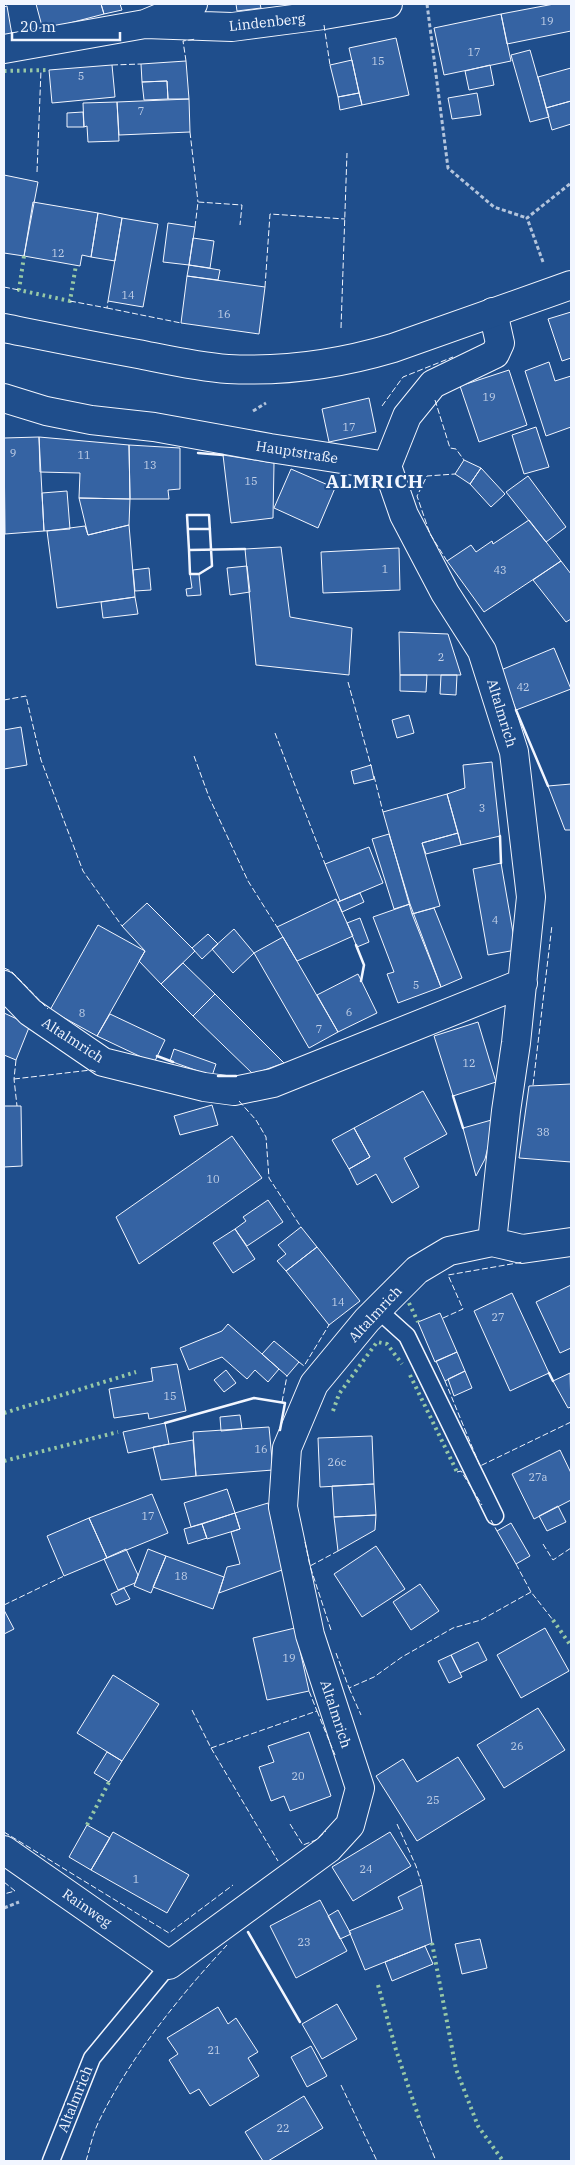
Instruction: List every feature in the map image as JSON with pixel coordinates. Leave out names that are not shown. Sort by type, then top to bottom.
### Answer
[{"type":"street","name":"Lindenberg","points":[[145,24],[193,4]]},
{"type":"street","name":"Lindenberg","points":[[4,49],[145,24],[232,27],[324,15],[388,4]]},
{"type":"street","points":[[4,328],[185,364],[227,369],[269,370],[311,367],[365,357],[563,288]]},
{"type":"street","points":[[387,466],[407,416],[433,384],[495,354],[500,343],[493,312]]},
{"type":"street","name":"Hauptstraße","points":[[4,398],[46,412],[154,427],[270,448],[387,466]]},
{"type":"street","name":"Altalmrich","points":[[387,466],[409,523],[445,593],[482,651],[514,752],[531,897],[523,984],[492,1242]]},
{"type":"street","name":"Altalmrich","points":[[4,985],[30,1012],[103,1062],[204,1087],[234,1092],[273,1083],[523,984]]},
{"type":"street","name":"Altalmrich","points":[[170,1964],[328,1849],[350,1825],[360,1788],[310,1635],[283,1507],[287,1448],[314,1384],[377,1309],[417,1270],[450,1251],[492,1242],[522,1249],[571,1242]]},
{"type":"street","name":"Rainweg","points":[[4,1850],[170,1964]]},
{"type":"lane","points":[[377,1309],[407,1336],[495,1516]]},
{"type":"lane","name":"Altalmrich","points":[[51,2161],[92,2058],[170,1964]]},
{"type":"path","points":[[427,4],[448,168],[494,207],[527,218],[563,288]]},
{"type":"path","points":[[527,218],[571,183]]},
{"type":"path","points":[[249,413],[267,402]]},
{"type":"building","points":[[36,4],[101,4],[104,14],[43,30]]},
{"type":"building","points":[[101,4],[120,4],[122,10],[104,14]]},
{"type":"building","points":[[236,4],[260,4],[261,8],[237,11]]},
{"type":"building","points":[[554,4],[571,4],[571,31],[507,44],[501,14]]},
{"type":"building","points":[[7,6],[12,35],[4,36],[4,7]]},
{"type":"building","points":[[501,14],[511,61],[444,75],[434,28]]},
{"type":"building","points":[[396,38],[409,95],[362,105],[349,48]]},
{"type":"building","points":[[530,50],[549,117],[530,122],[511,55]]},
{"type":"building","points":[[352,60],[359,93],[338,97],[330,65]]},
{"type":"building","points":[[186,61],[189,99],[168,99],[167,81],[142,82],[141,64]]},
{"type":"building","points":[[112,65],[115,97],[52,103],[49,70]]},
{"type":"building","points":[[490,65],[494,85],[469,90],[465,71]]},
{"type":"building","points":[[571,68],[571,101],[546,108],[538,77]]},
{"type":"building","points":[[167,81],[168,99],[144,100],[142,82]]},
{"type":"building","points":[[359,93],[362,105],[340,110],[338,97]]},
{"type":"building","points":[[477,93],[481,115],[452,119],[448,98]]},
{"type":"building","points":[[189,99],[190,132],[119,135],[117,102]]},
{"type":"building","points":[[571,101],[571,124],[552,130],[546,108]]},
{"type":"building","points":[[117,102],[119,141],[88,142],[87,126],[84,127],[83,103]]},
{"type":"building","points":[[83,112],[84,127],[67,127],[67,113]]},
{"type":"building","points":[[4,175],[38,182],[24,256],[4,253]]},
{"type":"building","points":[[33,202],[98,213],[91,257],[82,255],[80,266],[24,256]]},
{"type":"building","points":[[98,213],[122,218],[115,261],[91,257]]},
{"type":"building","points":[[122,218],[158,224],[143,307],[108,301]]},
{"type":"building","points":[[168,223],[195,227],[189,265],[163,262]]},
{"type":"building","points":[[193,238],[214,241],[210,268],[189,265]]},
{"type":"building","points":[[189,265],[220,270],[218,280],[187,276]]},
{"type":"building","points":[[187,276],[265,287],[259,334],[181,323]]},
{"type":"building","points":[[571,312],[571,358],[562,361],[548,319]]},
{"type":"building","points":[[549,362],[555,381],[571,376],[571,427],[546,436],[525,371]]},
{"type":"building","points":[[509,370],[527,425],[479,442],[460,386]]},
{"type":"building","points":[[369,398],[376,432],[329,442],[322,409]]},
{"type":"building","points":[[536,427],[549,467],[524,474],[512,435]]},
{"type":"building","points":[[39,437],[44,531],[5,534],[4,438]]},
{"type":"building","points":[[39,437],[129,445],[130,499],[79,498],[80,473],[40,472]]},
{"type":"building","points":[[129,445],[180,448],[180,489],[168,490],[169,499],[130,499]]},
{"type":"building","points":[[223,455],[274,463],[273,518],[231,523]]},
{"type":"building","points":[[464,460],[481,468],[470,484],[455,474]]},
{"type":"building","points":[[481,468],[505,494],[491,507],[470,484]]},
{"type":"building","points":[[291,469],[335,488],[318,528],[274,508]]},
{"type":"building","points":[[528,476],[566,527],[546,542],[506,492]]},
{"type":"building","points":[[67,491],[70,529],[44,531],[42,493]]},
{"type":"building","points":[[79,498],[130,499],[129,525],[88,535]]},
{"type":"building","points":[[529,520],[561,561],[484,612],[447,561],[471,545],[476,552],[492,541],[493,544]]},
{"type":"building","points":[[129,525],[135,597],[57,608],[47,531],[85,526],[88,535]]},
{"type":"building","points":[[281,547],[290,617],[352,628],[349,675],[256,665],[245,549]]},
{"type":"building","points":[[399,548],[400,590],[323,593],[321,552]]},
{"type":"building","points":[[561,561],[571,574],[571,619],[566,622],[533,580]]},
{"type":"building","points":[[247,566],[250,592],[230,595],[227,568]]},
{"type":"building","points":[[149,568],[151,590],[135,591],[133,570]]},
{"type":"building","points":[[190,574],[199,574],[201,595],[187,596],[186,589],[192,588]]},
{"type":"building","points":[[135,597],[138,614],[103,618],[101,602]]},
{"type":"building","points":[[399,632],[448,634],[461,675],[400,675]]},
{"type":"building","points":[[554,648],[571,689],[516,710],[501,670]]},
{"type":"building","points":[[400,675],[427,675],[426,692],[400,691]]},
{"type":"building","points":[[441,675],[457,675],[456,695],[440,694]]},
{"type":"building","points":[[409,715],[414,733],[397,738],[392,720]]},
{"type":"building","points":[[21,727],[27,765],[4,769],[4,730]]},
{"type":"building","points":[[492,762],[500,836],[461,845],[447,794],[465,788],[463,765]]},
{"type":"building","points":[[371,765],[374,779],[354,784],[351,771]]},
{"type":"building","points":[[571,784],[571,830],[565,830],[548,786]]},
{"type":"building","points":[[447,794],[458,833],[422,843],[440,906],[412,914],[383,812]]},
{"type":"building","points":[[458,833],[461,845],[426,854],[422,843]]},
{"type":"building","points":[[389,834],[410,904],[394,909],[372,839]]},
{"type":"building","points":[[369,847],[383,883],[340,901],[325,864]]},
{"type":"building","points":[[501,863],[516,950],[488,955],[473,869]]},
{"type":"building","points":[[360,893],[364,902],[342,912],[338,902]]},
{"type":"building","points":[[336,899],[353,936],[297,961],[277,927]]},
{"type":"building","points":[[147,903],[195,951],[161,984],[139,961],[145,951],[122,926]]},
{"type":"building","points":[[410,904],[441,987],[398,1003],[387,974],[394,972],[373,917]]},
{"type":"building","points":[[434,908],[462,978],[441,987],[412,914]]},
{"type":"building","points":[[360,918],[369,942],[357,947],[347,923]]},
{"type":"building","points":[[98,925],[145,951],[97,1036],[50,1010]]},
{"type":"building","points":[[234,929],[254,953],[233,973],[212,949]]},
{"type":"building","points":[[208,934],[218,944],[202,959],[192,948]]},
{"type":"building","points":[[283,937],[338,1032],[309,1048],[254,953]]},
{"type":"building","points":[[183,963],[215,994],[193,1016],[161,984]]},
{"type":"building","points":[[358,974],[377,1013],[338,1032],[317,995]]},
{"type":"building","points":[[215,994],[284,1063],[253,1074],[193,1016]]},
{"type":"building","points":[[4,1013],[30,1025],[16,1060],[4,1055]]},
{"type":"building","points":[[110,1014],[165,1040],[154,1063],[97,1036]]},
{"type":"building","points":[[478,1022],[496,1082],[453,1096],[434,1036]]},
{"type":"building","points":[[174,1049],[216,1064],[212,1076],[170,1061]]},
{"type":"building","points":[[571,1084],[571,1162],[519,1158],[529,1086]]},
{"type":"building","points":[[423,1091],[447,1134],[404,1158],[419,1187],[392,1203],[376,1174],[357,1185],[349,1169],[370,1157],[354,1128]]},
{"type":"building","points":[[212,1105],[218,1125],[180,1135],[174,1116]]},
{"type":"building","points":[[4,1106],[21,1106],[22,1166],[4,1167]]},
{"type":"building","points":[[495,1119],[485,1159],[476,1176],[463,1128]]},
{"type":"building","points":[[354,1128],[370,1157],[349,1169],[332,1140]]},
{"type":"building","points":[[232,1136],[262,1178],[139,1264],[116,1217]]},
{"type":"building","points":[[268,1200],[283,1222],[247,1246],[235,1229],[246,1221],[243,1217]]},
{"type":"building","points":[[301,1227],[317,1247],[286,1271],[277,1261],[286,1254],[278,1245]]},
{"type":"building","points":[[235,1229],[255,1259],[233,1273],[213,1243]]},
{"type":"building","points":[[317,1247],[360,1301],[329,1325],[286,1271]]},
{"type":"building","points":[[571,1285],[571,1348],[560,1353],[536,1302]]},
{"type":"building","points":[[512,1293],[549,1373],[510,1391],[474,1311]]},
{"type":"building","points":[[440,1313],[457,1352],[435,1362],[418,1322]]},
{"type":"building","points":[[228,1324],[279,1369],[268,1382],[255,1370],[247,1379],[222,1357],[189,1370],[180,1348],[222,1331]]},
{"type":"building","points":[[274,1341],[299,1362],[287,1376],[262,1354]]},
{"type":"building","points":[[457,1352],[465,1371],[445,1381],[436,1361]]},
{"type":"building","points":[[177,1364],[186,1411],[149,1419],[148,1413],[114,1418],[109,1389],[153,1381],[151,1368]]},
{"type":"building","points":[[226,1370],[236,1383],[224,1392],[214,1380]]},
{"type":"building","points":[[465,1371],[472,1388],[454,1396],[448,1379]]},
{"type":"building","points":[[570,1373],[571,1407],[568,1408],[553,1381]]},
{"type":"building","points":[[240,1415],[242,1429],[221,1431],[220,1417]]},
{"type":"building","points":[[165,1423],[169,1444],[128,1453],[123,1432]]},
{"type":"building","points":[[269,1427],[273,1470],[196,1476],[193,1432]]},
{"type":"building","points":[[372,1436],[374,1484],[320,1487],[318,1438]]},
{"type":"building","points":[[193,1440],[196,1476],[161,1480],[153,1447]]},
{"type":"building","points":[[560,1450],[571,1473],[571,1500],[534,1519],[512,1474]]},
{"type":"building","points":[[374,1484],[376,1515],[334,1517],[332,1486]]},
{"type":"building","points":[[227,1489],[235,1513],[191,1527],[184,1503]]},
{"type":"building","points":[[152,1494],[168,1533],[107,1558],[89,1518]]},
{"type":"building","points":[[268,1503],[282,1570],[219,1593],[227,1567],[240,1564],[231,1532],[240,1529],[235,1513]]},
{"type":"building","points":[[558,1506],[566,1522],[547,1531],[539,1516]]},
{"type":"building","points":[[235,1513],[240,1529],[207,1539],[202,1524]]},
{"type":"building","points":[[376,1515],[375,1530],[338,1551],[334,1517]]},
{"type":"building","points":[[89,1518],[107,1558],[64,1576],[47,1536]]},
{"type":"building","points":[[511,1523],[530,1556],[516,1564],[497,1531]]},
{"type":"building","points":[[202,1524],[207,1538],[188,1544],[184,1529]]},
{"type":"building","points":[[376,1546],[405,1589],[362,1617],[334,1574]]},
{"type":"building","points":[[126,1549],[138,1575],[135,1583],[118,1590],[104,1559]]},
{"type":"building","points":[[148,1549],[166,1556],[151,1593],[134,1586]]},
{"type":"building","points":[[166,1556],[224,1577],[213,1609],[153,1587]]},
{"type":"building","points":[[420,1584],[439,1611],[411,1630],[393,1602]]},
{"type":"building","points":[[124,1588],[130,1599],[116,1605],[111,1594]]},
{"type":"building","points":[[4,1610],[14,1629],[4,1634]]},
{"type":"building","points":[[295,1628],[309,1691],[267,1700],[253,1638]]},
{"type":"building","points":[[545,1628],[569,1671],[521,1698],[497,1655]]},
{"type":"building","points":[[478,1642],[487,1660],[460,1673],[451,1655]]},
{"type":"building","points":[[451,1655],[462,1677],[449,1683],[438,1661]]},
{"type":"building","points":[[113,1675],[159,1704],[122,1761],[77,1733]]},
{"type":"building","points":[[538,1708],[565,1750],[504,1788],[477,1745]]},
{"type":"building","points":[[309,1732],[331,1796],[290,1811],[284,1796],[271,1801],[259,1767],[274,1762],[268,1746]]},
{"type":"building","points":[[107,1752],[122,1761],[109,1782],[94,1773]]},
{"type":"building","points":[[458,1757],[485,1799],[417,1841],[376,1776],[403,1759],[417,1782]]},
{"type":"building","points":[[87,1825],[110,1838],[91,1870],[69,1857]]},
{"type":"building","points":[[113,1832],[189,1875],[167,1913],[91,1870]]},
{"type":"building","points":[[390,1832],[411,1866],[353,1901],[332,1867]]},
{"type":"building","points":[[422,1885],[432,1943],[365,1970],[349,1931],[403,1909],[398,1897]]},
{"type":"building","points":[[320,1900],[347,1951],[296,1978],[270,1926]]},
{"type":"building","points":[[338,1910],[351,1934],[340,1939],[328,1916]]},
{"type":"building","points":[[480,1939],[487,1968],[462,1974],[455,1944]]},
{"type":"building","points":[[425,1946],[433,1964],[392,1981],[385,1962]]},
{"type":"building","points":[[337,2004],[357,2039],[322,2059],[302,2024]]},
{"type":"building","points":[[218,2007],[228,2024],[236,2018],[258,2052],[248,2058],[259,2076],[210,2106],[199,2089],[190,2094],[169,2060],[178,2054],[167,2038]]},
{"type":"building","points":[[311,2046],[327,2076],[307,2087],[291,2057]]},
{"type":"building","points":[[304,2096],[323,2128],[268,2161],[263,2161],[245,2132]]},
{"type":"hedge","points":[[4,71],[49,70]]},
{"type":"hedge","points":[[24,256],[19,290],[70,301],[76,265]]},
{"type":"hedge","points":[[409,1303],[418,1322]]},
{"type":"hedge","points":[[333,1411],[339,1394],[377,1342],[387,1344],[402,1364]]},
{"type":"hedge","points":[[4,1413],[136,1372]]},
{"type":"hedge","points":[[410,1375],[457,1472]]},
{"type":"hedge","points":[[4,1461],[118,1432]]},
{"type":"hedge","points":[[553,1620],[571,1646]]},
{"type":"hedge","points":[[87,1825],[109,1782]]},
{"type":"hedge","points":[[432,1943],[456,2069],[478,2126],[503,2161]]},
{"type":"hedge","points":[[378,1985],[396,2050],[420,2121]]},
{"type":"fence","points":[[324,25],[330,65]]},
{"type":"fence","points":[[186,61],[183,41],[196,39]]},
{"type":"fence","points":[[112,65],[141,64]]},
{"type":"fence","points":[[37,172],[41,70]]},
{"type":"fence","points":[[190,132],[198,202]]},
{"type":"fence","points":[[341,328],[347,153]]},
{"type":"fence","points":[[195,227],[198,202],[242,205],[240,225]]},
{"type":"fence","points":[[265,287],[270,214],[345,219]]},
{"type":"fence","points":[[4,287],[19,290]]},
{"type":"fence","points":[[70,301],[107,308],[108,301]]},
{"type":"fence","points":[[107,308],[181,323]]},
{"type":"fence","points":[[382,406],[403,377],[453,357]]},
{"type":"fence","points":[[435,400],[450,448],[456,449],[464,460]]},
{"type":"fence","points":[[447,561],[430,534],[417,496],[427,476],[455,474]]},
{"type":"fence","points":[[348,682],[371,766]]},
{"type":"fence","points":[[4,700],[26,696],[41,760],[83,871],[122,926]]},
{"type":"fence","points":[[275,733],[325,864]]},
{"type":"fence","points":[[194,756],[209,797],[248,881],[277,927]]},
{"type":"fence","points":[[374,776],[383,812]]},
{"type":"fence","points":[[533,1085],[552,925]]},
{"type":"fence","points":[[4,968],[11,971],[48,1009]]},
{"type":"fence","points":[[16,1060],[14,1079],[17,1106]]},
{"type":"fence","points":[[14,1079],[91,1070],[96,1072]]},
{"type":"fence","points":[[239,1101],[256,1120],[266,1137],[269,1178],[301,1227]]},
{"type":"fence","points":[[443,1318],[463,1309],[448,1275],[523,1262]]},
{"type":"fence","points":[[299,1362],[304,1366],[329,1325]]},
{"type":"fence","points":[[282,1402],[287,1376]]},
{"type":"fence","points":[[445,1381],[480,1466],[571,1422]]},
{"type":"fence","points":[[457,1472],[461,1471],[482,1505]]},
{"type":"fence","points":[[491,1520],[497,1531]]},
{"type":"fence","points":[[305,1542],[310,1566]]},
{"type":"fence","points":[[543,1544],[553,1560],[571,1548]]},
{"type":"fence","points":[[331,1630],[310,1566],[338,1551]]},
{"type":"fence","points":[[516,1564],[531,1592],[553,1620]]},
{"type":"fence","points":[[4,1605],[64,1576]]},
{"type":"fence","points":[[336,1653],[349,1688],[374,1677],[402,1657],[453,1628],[481,1620],[531,1592]]},
{"type":"fence","points":[[349,1688],[361,1715]]},
{"type":"fence","points":[[211,1748],[317,1711],[309,1691]]},
{"type":"fence","points":[[192,1710],[211,1748],[278,1861]]},
{"type":"fence","points":[[317,1711],[335,1755]]},
{"type":"fence","points":[[290,1824],[303,1845],[316,1840],[326,1831]]},
{"type":"fence","points":[[397,1824],[416,1866],[422,1885]]},
{"type":"fence","points":[[4,1832],[169,1933],[233,1885]]},
{"type":"fence","points":[[4,1882],[15,1891],[4,1894]]},
{"type":"fence","points":[[86,2161],[97,2126],[112,2097],[141,2051],[173,2007],[227,1945]]},
{"type":"fence","points":[[341,2085],[377,2161]]},
{"type":"fence","points":[[420,2121],[436,2161]]},
{"type":"wall","points":[[198,453],[223,455]]},
{"type":"wall","points":[[189,550],[187,515],[209,515],[212,566],[199,574],[190,574],[189,550],[245,549]]},
{"type":"wall","points":[[188,529],[210,529]]},
{"type":"wall","points":[[516,710],[548,786]]},
{"type":"wall","points":[[500,836],[501,863]]},
{"type":"wall","points":[[356,945],[364,965],[361,981]]},
{"type":"wall","points":[[157,1056],[173,1062]]},
{"type":"wall","points":[[218,1076],[236,1076]]},
{"type":"wall","points":[[453,1096],[463,1128]]},
{"type":"wall","points":[[549,1373],[553,1381]]},
{"type":"wall","points":[[165,1423],[254,1398],[285,1403],[280,1430]]},
{"type":"wall","points":[[248,1932],[300,2022]]},
{"type":"district","name":"ALMRICH","points":[[375,481]]}]
